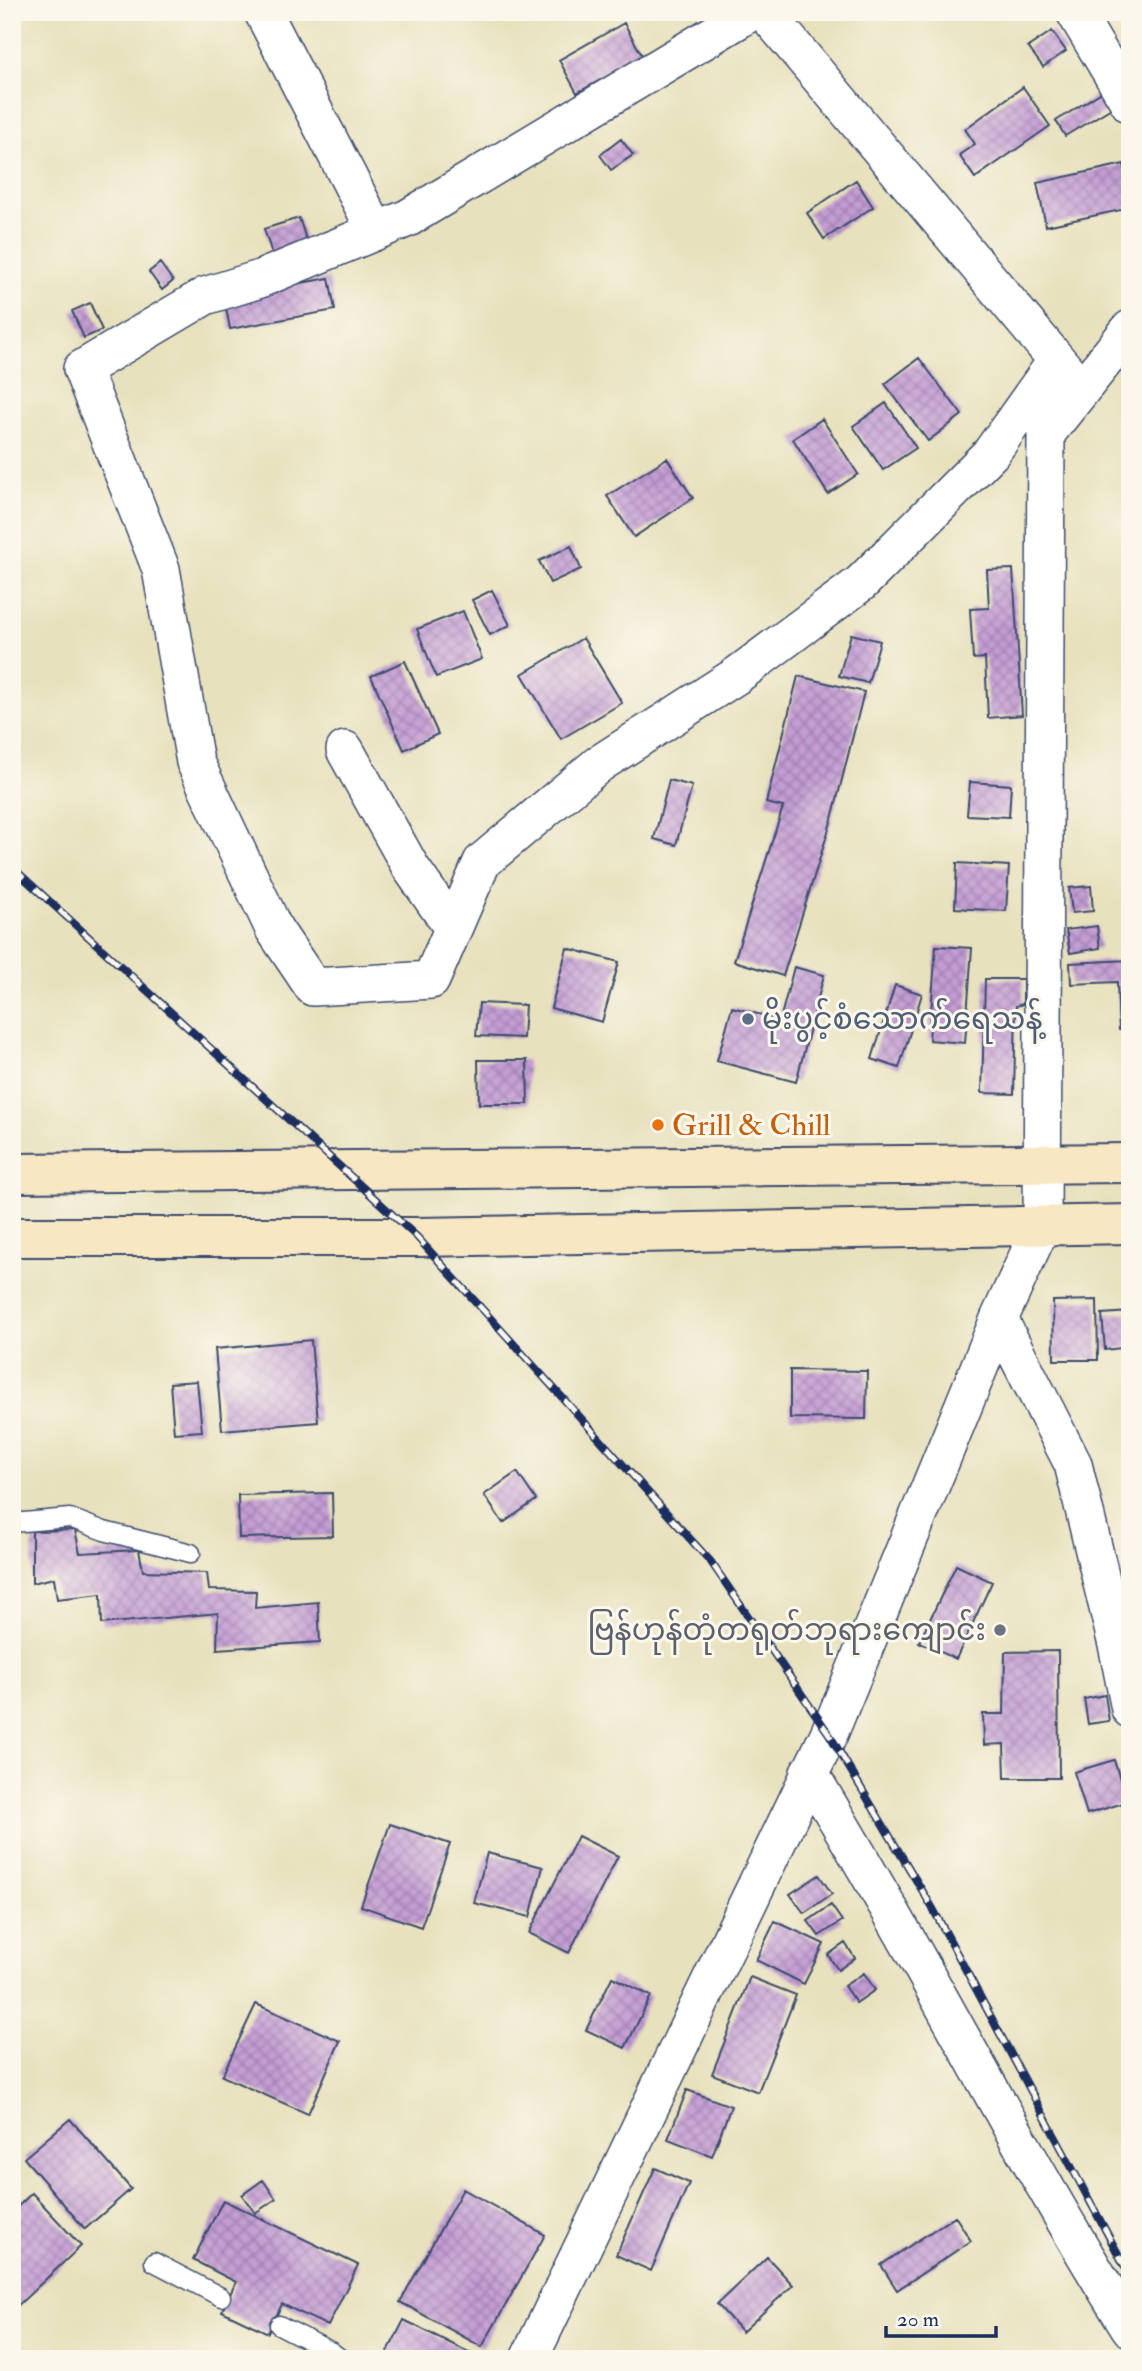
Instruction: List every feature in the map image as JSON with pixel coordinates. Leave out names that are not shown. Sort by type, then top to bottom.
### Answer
[{"type":"main road","points":[[12,1173],[1130,1163]]},
{"type":"main road","points":[[12,1237],[417,1237],[1130,1224]]},
{"type":"street","points":[[263,12],[376,231]]},
{"type":"street","points":[[751,12],[408,218],[260,279],[205,296],[82,369],[161,569],[195,762],[274,929],[313,988],[431,980],[482,862],[599,764],[736,676],[861,583],[991,453],[1057,360]]},
{"type":"street","points":[[765,12],[1082,389]]},
{"type":"street","points":[[1075,12],[1130,104]]},
{"type":"street","points":[[529,2359],[829,1734],[999,1319],[1042,1225],[1046,434],[1130,329]]},
{"type":"street","points":[[345,750],[411,868],[453,928]]},
{"type":"street","points":[[999,1319],[1073,1464],[1130,1709]]},
{"type":"street","points":[[809,1772],[1076,2242],[1130,2328]]},
{"type":"lane","points":[[12,1523],[70,1518],[104,1531],[191,1553]]},
{"type":"lane","points":[[154,2262],[221,2297]]},
{"type":"lane","points":[[279,2325],[341,2359]]},
{"type":"building","points":[[624,23],[643,57],[577,93],[559,60]]},
{"type":"building","points":[[1052,31],[1066,51],[1043,67],[1028,47]]},
{"type":"building","points":[[1023,87],[1050,126],[975,178],[959,155],[975,144],[965,129]]},
{"type":"building","points":[[1108,88],[1118,104],[1065,136],[1056,121]]},
{"type":"building","points":[[621,139],[633,155],[611,170],[600,155]]},
{"type":"building","points":[[1124,164],[1130,190],[1130,208],[1046,226],[1037,183]]},
{"type":"building","points":[[856,180],[873,207],[824,239],[807,213]]},
{"type":"building","points":[[299,218],[308,245],[273,257],[264,229]]},
{"type":"building","points":[[160,263],[173,281],[162,290],[149,272]]},
{"type":"building","points":[[329,278],[335,310],[230,329],[224,297]]},
{"type":"building","points":[[90,303],[102,330],[84,338],[72,311]]},
{"type":"building","points":[[919,358],[962,415],[928,441],[885,384]]},
{"type":"building","points":[[886,403],[916,448],[883,470],[853,426]]},
{"type":"building","points":[[822,419],[858,474],[828,494],[793,439]]},
{"type":"building","points":[[667,458],[693,498],[634,537],[607,496]]},
{"type":"building","points":[[571,546],[581,569],[550,583],[539,561]]},
{"type":"building","points":[[1013,569],[1022,715],[988,718],[985,658],[973,659],[970,609],[989,608],[987,570]]},
{"type":"building","points":[[492,590],[510,625],[490,635],[472,600]]},
{"type":"building","points":[[463,611],[482,659],[436,677],[417,629]]},
{"type":"building","points":[[851,634],[880,641],[868,683],[839,676]]},
{"type":"building","points":[[583,638],[622,703],[561,739],[522,674]]},
{"type":"building","points":[[405,661],[438,734],[404,750],[371,676]]},
{"type":"building","points":[[798,676],[864,692],[832,819],[783,976],[734,961],[783,807],[766,803]]},
{"type":"building","points":[[669,780],[692,786],[676,845],[654,839]]},
{"type":"building","points":[[970,782],[1011,785],[1009,817],[967,815]]},
{"type":"building","points":[[957,863],[1009,866],[1006,911],[955,908]]},
{"type":"building","points":[[1091,886],[1093,911],[1072,913],[1069,888]]},
{"type":"building","points":[[1097,926],[1100,948],[1070,953],[1066,930]]},
{"type":"building","points":[[936,946],[972,948],[965,1043],[929,1040]]},
{"type":"building","points":[[567,948],[619,962],[602,1022],[551,1008]]},
{"type":"building","points":[[1130,960],[1130,1030],[1119,1030],[1117,982],[1071,984],[1070,963]]},
{"type":"building","points":[[794,967],[824,975],[796,1082],[717,1061],[732,1007],[780,1020]]},
{"type":"building","points":[[985,979],[1023,979],[1023,1004],[1016,1006],[1014,1094],[982,1093]]},
{"type":"building","points":[[895,985],[922,994],[899,1068],[872,1059]]},
{"type":"building","points":[[479,1003],[525,1005],[523,1038],[476,1036]]},
{"type":"building","points":[[478,1060],[527,1060],[528,1104],[479,1104]]},
{"type":"building","points":[[1097,1300],[1098,1360],[1054,1360],[1053,1301]]},
{"type":"building","points":[[1130,1312],[1130,1347],[1105,1350],[1102,1314]]},
{"type":"building","points":[[311,1340],[318,1422],[222,1430],[215,1349]]},
{"type":"building","points":[[790,1370],[867,1371],[866,1419],[790,1418]]},
{"type":"building","points":[[197,1381],[202,1431],[174,1433],[170,1383]]},
{"type":"building","points":[[517,1472],[536,1500],[503,1523],[484,1495]]},
{"type":"building","points":[[332,1493],[333,1536],[239,1538],[238,1495]]},
{"type":"building","points":[[75,1530],[80,1553],[139,1550],[143,1571],[207,1573],[209,1590],[256,1591],[255,1608],[318,1602],[320,1642],[217,1649],[218,1613],[102,1624],[101,1594],[57,1599],[54,1578],[32,1583],[32,1531]]},
{"type":"building","points":[[956,1565],[992,1582],[956,1659],[919,1642]]},
{"type":"building","points":[[1058,1651],[1059,1778],[1005,1778],[1004,1744],[984,1745],[983,1714],[1004,1714],[1005,1652]]},
{"type":"building","points":[[1105,1695],[1109,1721],[1088,1724],[1084,1699]]},
{"type":"building","points":[[1114,1760],[1127,1802],[1087,1814],[1074,1772]]},
{"type":"building","points":[[390,1824],[450,1844],[421,1927],[361,1906]]},
{"type":"building","points":[[578,1836],[618,1856],[569,1953],[529,1933]]},
{"type":"building","points":[[487,1853],[543,1867],[530,1917],[474,1903]]},
{"type":"building","points":[[819,1875],[832,1894],[804,1913],[790,1894]]},
{"type":"building","points":[[831,1905],[842,1921],[819,1936],[808,1921]]},
{"type":"building","points":[[775,1921],[824,1944],[804,1984],[756,1960]]},
{"type":"building","points":[[845,1943],[855,1958],[838,1970],[828,1955]]},
{"type":"building","points":[[864,1973],[875,1990],[856,2003],[844,1986]]},
{"type":"building","points":[[612,1977],[651,1996],[625,2048],[586,2030]]},
{"type":"building","points":[[750,1977],[796,1995],[758,2092],[712,2074]]},
{"type":"building","points":[[256,2004],[340,2041],[308,2114],[222,2076]]},
{"type":"building","points":[[687,2090],[731,2106],[712,2156],[668,2139]]},
{"type":"building","points":[[70,2119],[131,2189],[85,2229],[24,2158]]},
{"type":"building","points":[[655,2168],[689,2183],[651,2271],[616,2255]]},
{"type":"building","points":[[263,2180],[276,2199],[255,2213],[242,2195]]},
{"type":"building","points":[[463,2189],[545,2235],[482,2347],[400,2302]]},
{"type":"building","points":[[32,2193],[81,2246],[12,2311],[12,2212]]},
{"type":"building","points":[[223,2200],[358,2265],[328,2326],[282,2304],[268,2333],[222,2311],[236,2282],[193,2260]]},
{"type":"building","points":[[955,2216],[971,2241],[897,2290],[881,2265]]},
{"type":"building","points":[[767,2257],[793,2285],[742,2332],[717,2304]]},
{"type":"building","points":[[404,2320],[482,2359],[384,2359]]},
{"type":"railway","points":[[12,867],[417,1237],[711,1562],[829,1734],[932,1907],[1130,2276]]},
{"type":"place","name":"မိုးပွင့်စံသောက်ရေသန့်","points":[[748,1019]]},
{"type":"place","name":"Grill & Chill","points":[[658,1125]]},
{"type":"place","name":"ဗြန်ဟုန်တုံတရုတ်ဘုရားကျောင်း","points":[[1000,1630]]}]
